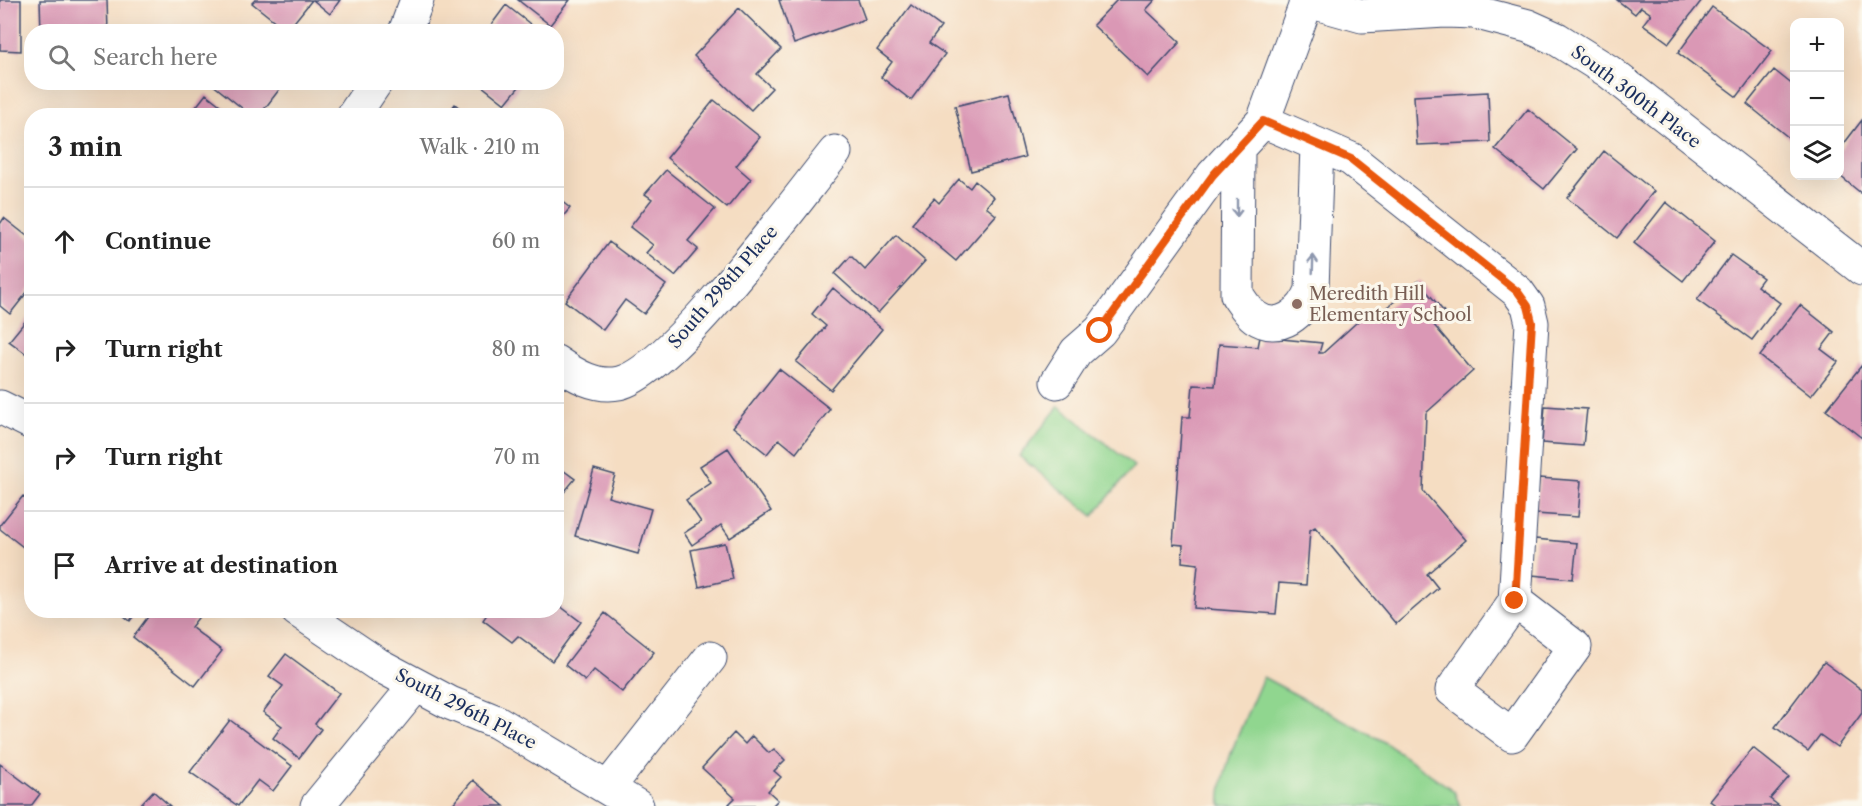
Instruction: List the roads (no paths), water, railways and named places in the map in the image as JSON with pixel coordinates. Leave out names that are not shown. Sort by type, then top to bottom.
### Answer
[{"type":"street","points":[[408,24],[417,0]]},
{"type":"street","points":[[1057,382],[1076,352],[1100,331],[1213,175],[1263,121],[1306,0]]},
{"type":"street","name":"South 300th Place","points":[[1306,0],[1362,16],[1447,6],[1519,23],[1583,54],[1862,269]]},
{"type":"street","points":[[358,108],[371,90]]},
{"type":"street","points":[[1263,121],[1351,159],[1518,292],[1528,306],[1532,322],[1515,601]]},
{"type":"street","points":[[1238,149],[1236,295],[1255,317],[1264,322],[1281,322],[1302,310],[1312,290],[1317,145]]},
{"type":"street","name":"South 298th Place","points":[[564,367],[588,381],[605,384],[628,381],[650,367],[701,317],[835,152]]},
{"type":"street","points":[[0,406],[24,419]]},
{"type":"street","name":"South 296th Place","points":[[309,618],[377,664],[450,703],[497,722],[637,806]]},
{"type":"street","points":[[608,788],[710,658]]},
{"type":"street","points":[[317,806],[416,685]]},
{"type":"place","name":"Meredith Hill Elementary School","points":[[1297,304]]}]
